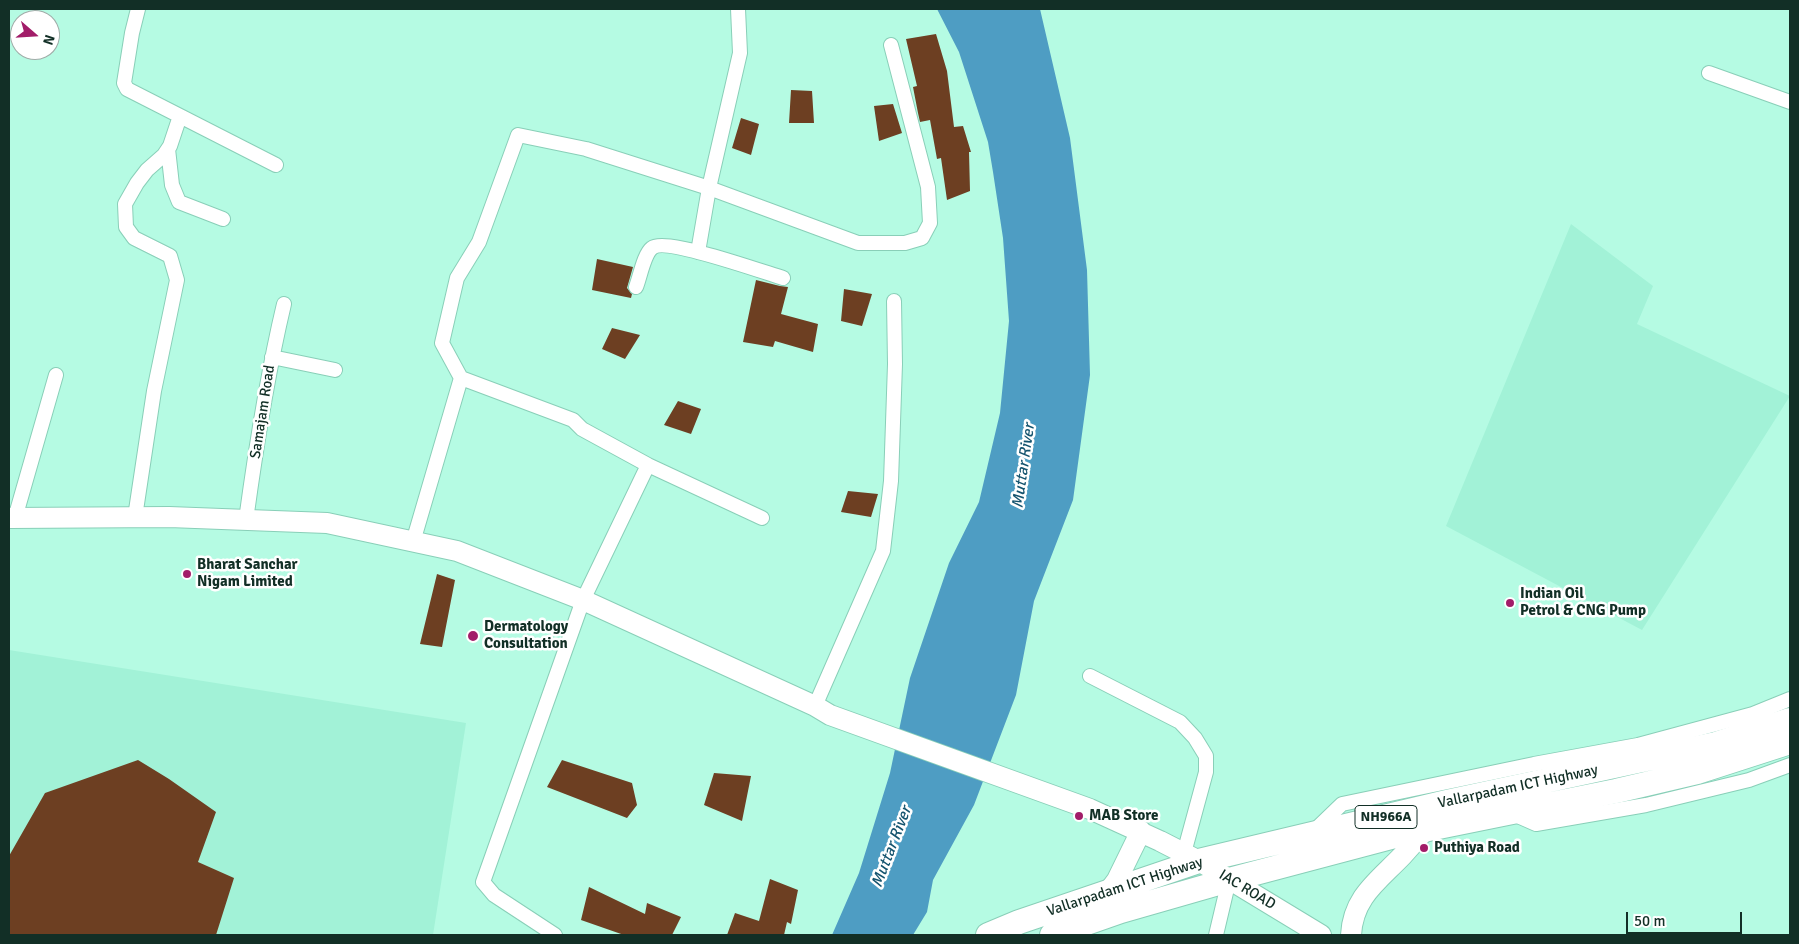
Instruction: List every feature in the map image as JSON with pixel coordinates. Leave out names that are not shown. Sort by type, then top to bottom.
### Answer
[{"type":"highway","name":"Vallarpadam ICT Highway","points":[[988,935],[1019,922],[1108,892],[1191,857],[1310,835],[1447,802],[1716,744],[1790,720]]},
{"type":"highway","name":"Vallarpadam ICT Highway","points":[[1052,935],[1121,911],[1230,880],[1426,830],[1616,791],[1697,772],[1790,742]]},
{"type":"main road","name":"IAC ROAD","points":[[12,518],[169,517],[327,524],[457,551],[583,600],[822,711],[1090,809],[1141,831],[1191,857],[1321,935]]},
{"type":"main road","points":[[1350,935],[1352,921],[1369,889],[1426,830]]},
{"type":"main road","points":[[1108,892],[1124,867],[1141,831]]},
{"type":"street","points":[[138,9],[132,32],[124,83],[127,89],[276,165]]},
{"type":"street","points":[[698,252],[709,188],[740,52],[738,9]]},
{"type":"street","points":[[762,518],[648,465],[582,429],[573,420],[460,378],[442,343],[458,278],[479,242],[518,135],[586,149],[709,188],[858,243],[905,243],[922,238],[930,223],[928,187],[891,45]]},
{"type":"street","points":[[1709,73],[1790,102]]},
{"type":"street","points":[[134,517],[154,391],[177,280],[170,256],[134,238],[126,227],[125,204],[136,182],[168,150],[180,116]]},
{"type":"street","points":[[168,150],[172,186],[179,202],[223,219]]},
{"type":"street","points":[[636,287],[648,253],[653,247],[666,245],[698,252],[783,278]]},
{"type":"street","points":[[822,711],[883,551],[891,481],[895,364],[894,301]]},
{"type":"street","name":"Samajam Road","points":[[246,520],[259,426],[284,304]]},
{"type":"street","points":[[272,357],[335,370]]},
{"type":"street","points":[[12,518],[56,375]]},
{"type":"street","points":[[413,542],[460,378]]},
{"type":"street","points":[[555,935],[494,895],[483,882],[583,600],[648,465]]},
{"type":"street","points":[[1090,676],[1180,722],[1195,738],[1206,756],[1206,772],[1191,857]]},
{"type":"street","points":[[1310,835],[1342,804],[1534,764],[1638,745],[1753,714],[1790,699]]},
{"type":"street","points":[[1508,812],[1536,824],[1646,806],[1748,780],[1790,765]]},
{"type":"street","points":[[1216,935],[1230,880]]},
{"type":"shaded area","points":[[1571,224],[1653,286],[1637,324],[1790,396],[1642,630],[1446,526]]},
{"type":"shaded area","points":[[9,650],[466,723],[433,935],[9,935]]},
{"type":"water","name":"Muttar River","points":[[937,9],[1040,9],[1070,138],[1087,270],[1090,375],[1073,500],[1034,601],[1016,695],[974,805],[933,880],[927,912],[913,935],[832,935],[859,873],[890,773],[910,678],[949,563],[979,502],[1000,413],[1009,321],[1003,238],[993,172],[988,142],[959,52]]},
{"type":"building","points":[[936,34],[947,71],[954,127],[963,126],[971,152],[969,152],[970,191],[947,200],[941,158],[937,159],[930,120],[920,122],[913,87],[917,86],[906,39]]},
{"type":"building","points":[[791,90],[812,91],[814,123],[789,123]]},
{"type":"building","points":[[893,104],[902,133],[879,141],[874,106]]},
{"type":"building","points":[[741,118],[759,124],[751,155],[732,148]]},
{"type":"building","points":[[597,259],[633,267],[627,288],[632,294],[631,298],[592,290]]},
{"type":"building","points":[[756,280],[788,287],[781,314],[818,324],[813,352],[775,341],[773,347],[743,342]]},
{"type":"building","points":[[844,289],[872,294],[862,326],[841,321]]},
{"type":"building","points":[[612,328],[640,335],[625,359],[602,349]]},
{"type":"building","points":[[678,401],[701,409],[691,434],[664,425]]},
{"type":"building","points":[[848,491],[878,494],[871,517],[841,512]]},
{"type":"building","points":[[437,574],[455,580],[442,647],[420,644]]},
{"type":"building","points":[[138,760],[216,812],[198,862],[234,878],[216,935],[9,935],[9,856],[45,793]]},
{"type":"building","points":[[562,760],[632,783],[637,805],[627,818],[547,787]]},
{"type":"building","points":[[714,773],[751,776],[742,821],[704,805]]},
{"type":"building","points":[[770,879],[798,890],[791,924],[787,922],[784,935],[727,935],[735,913],[759,921]]},
{"type":"building","points":[[589,887],[645,914],[647,903],[681,917],[672,935],[624,935],[581,920]]},
{"type":"place","name":"Bharat Sanchar Nigam Limited","points":[[187,574]]},
{"type":"place","name":"Indian Oil Petrol & CNG Pump","points":[[1510,603]]},
{"type":"place","name":"Dermatology Consultation","points":[[473,636]]},
{"type":"place","name":"MAB Store","points":[[1079,816]]},
{"type":"place","name":"Puthiya Road","points":[[1424,848]]}]
